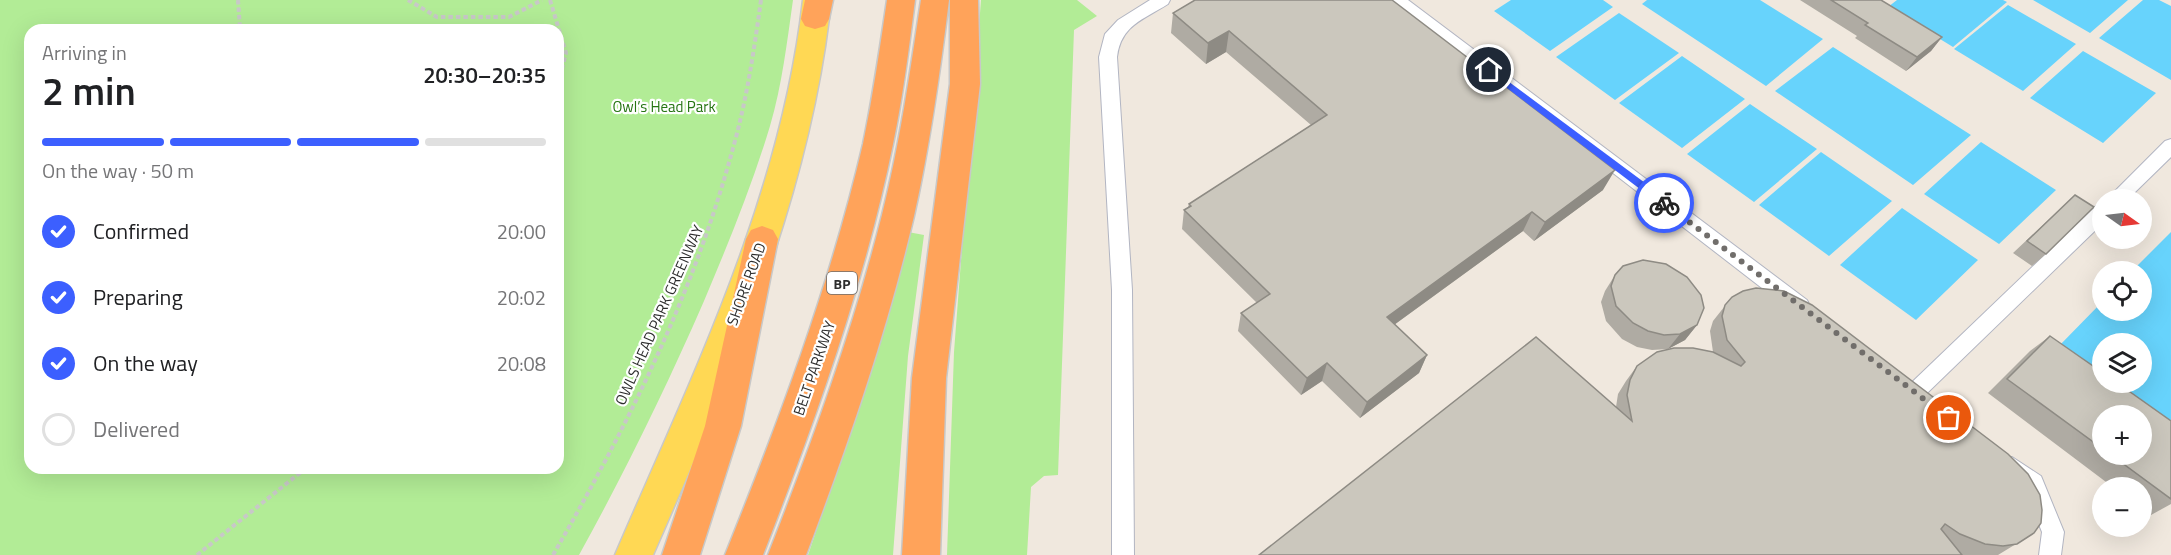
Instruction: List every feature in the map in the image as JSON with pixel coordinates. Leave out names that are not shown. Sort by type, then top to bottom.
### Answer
[{"type":"highway","name":"BELT PARKWAY","points":[[744,555],[790,440],[848,261],[885,110],[901,0]]},
{"type":"highway","name":"BP","points":[[787,555],[838,416],[885,266],[915,133],[935,0]]},
{"type":"highway","points":[[921,555],[929,378],[965,84],[964,0]]},
{"type":"highway","points":[[681,555],[723,426],[762,239]]},
{"type":"main road","name":"SHORE ROAD","points":[[634,555],[714,370],[762,239],[797,116],[817,6]]},
{"type":"lane","points":[[1123,555],[1122,290],[1108,57],[1111,38],[1124,24],[1162,0]]},
{"type":"lane","points":[[1397,0],[1811,314]]},
{"type":"lane","points":[[2126,189],[2171,146]]},
{"type":"lane","points":[[1915,392],[2092,222]]},
{"type":"lane","points":[[1896,378],[1933,406]]},
{"type":"lane","points":[[1997,455],[2033,483],[2053,532],[2050,555]]},
{"type":"path","points":[[238,0],[240,24]]},
{"type":"path","points":[[408,0],[437,17],[509,17],[542,0]]},
{"type":"path","points":[[550,0],[557,24]]},
{"type":"path","name":"OWLS HEAD PARK GREENWAY","points":[[553,555],[636,401],[699,260],[715,215],[736,141],[757,39],[761,0]]},
{"type":"path","points":[[564,46],[566,52],[564,60]]},
{"type":"path","points":[[197,555],[300,474]]},
{"type":"green space","name":"Owl’s Head Park","points":[[0,0],[793,0],[774,111],[739,215],[704,301],[660,398],[579,555],[0,555]]},
{"type":"green space","points":[[981,0],[1077,0],[1097,16],[1074,30],[1058,475],[1044,476],[1031,487],[1027,555],[947,555],[954,352]]},
{"type":"green space","points":[[908,232],[924,235],[908,356],[893,555],[808,555],[873,365]]},
{"type":"water","points":[[1511,0],[1603,0],[1613,7],[1550,51],[1494,11]]},
{"type":"water","points":[[1647,0],[1760,0],[1823,39],[1766,86],[1642,4]]},
{"type":"water","points":[[1897,0],[2003,0],[2007,2],[1953,47],[1888,7]]},
{"type":"water","points":[[2033,0],[2128,0],[2090,33]]},
{"type":"water","points":[[2143,0],[2159,0],[2171,6],[2171,80],[2099,38]]},
{"type":"water","points":[[2008,5],[2076,44],[2023,91],[1954,49]]},
{"type":"water","points":[[1619,13],[1679,53],[1615,100],[1556,57]]},
{"type":"water","points":[[1833,47],[1971,135],[1913,185],[1775,91]]},
{"type":"water","points":[[2083,51],[2156,93],[2103,143],[2030,98]]},
{"type":"water","points":[[1682,56],[1745,99],[1682,148],[1619,103]]},
{"type":"water","points":[[1750,104],[1817,149],[1754,202],[1687,154]]},
{"type":"water","points":[[1981,142],[2056,190],[1999,244],[1924,194]]},
{"type":"water","points":[[1821,152],[1892,201],[1829,256],[1759,205]]},
{"type":"water","points":[[1902,208],[1978,260],[1916,320],[1840,265]]},
{"type":"water","points":[[2171,232],[2171,424],[2152,411],[2152,405],[2143,405],[2125,393],[2152,393],[2152,333],[2092,333],[2092,370],[2058,347],[2092,312],[2092,321],[2152,321],[2152,261],[2142,261]]},
{"type":"building","points":[[1195,0],[1392,0],[1615,170],[1545,222],[1532,212],[1387,317],[1427,355],[1367,402],[1327,363],[1307,378],[1241,313],[1270,294],[1184,210],[1191,206],[1189,204],[1327,115],[1229,31],[1208,43],[1173,13]]},
{"type":"building","points":[[1831,0],[1881,0],[1942,37],[1917,57],[1865,25],[1868,23]]},
{"type":"building","points":[[2075,195],[2092,206],[2092,209],[2046,254],[2027,241]]},
{"type":"building","points":[[1643,260],[1666,264],[1687,277],[1701,295],[1704,308],[1697,325],[1680,334],[1664,335],[1648,331],[1633,323],[1616,306],[1611,286],[1615,275],[1623,266]]},
{"type":"building","points":[[1756,288],[1784,291],[1812,305],[2008,454],[2028,474],[2040,495],[2041,523],[2034,533],[2017,544],[2003,546],[1985,544],[1960,534],[1945,524],[1941,529],[1962,555],[1259,555],[1536,337],[1632,421],[1627,395],[1630,380],[1637,366],[1657,352],[1674,348],[1693,348],[1713,352],[1741,366],[1745,362],[1727,340],[1722,316],[1725,305],[1732,297]]},
{"type":"building","points":[[2050,336],[2092,365],[2092,393],[2132,393],[2148,405],[2092,405],[2092,441],[2007,379]]},
{"type":"building","points":[[2152,408],[2171,421],[2171,499],[2152,485],[2152,477],[2141,477],[2125,465],[2152,465]]},
{"type":"way so far","points":[[1664,203],[1949,418]]},
{"type":"route","points":[[1489,70],[1664,203]]}]
